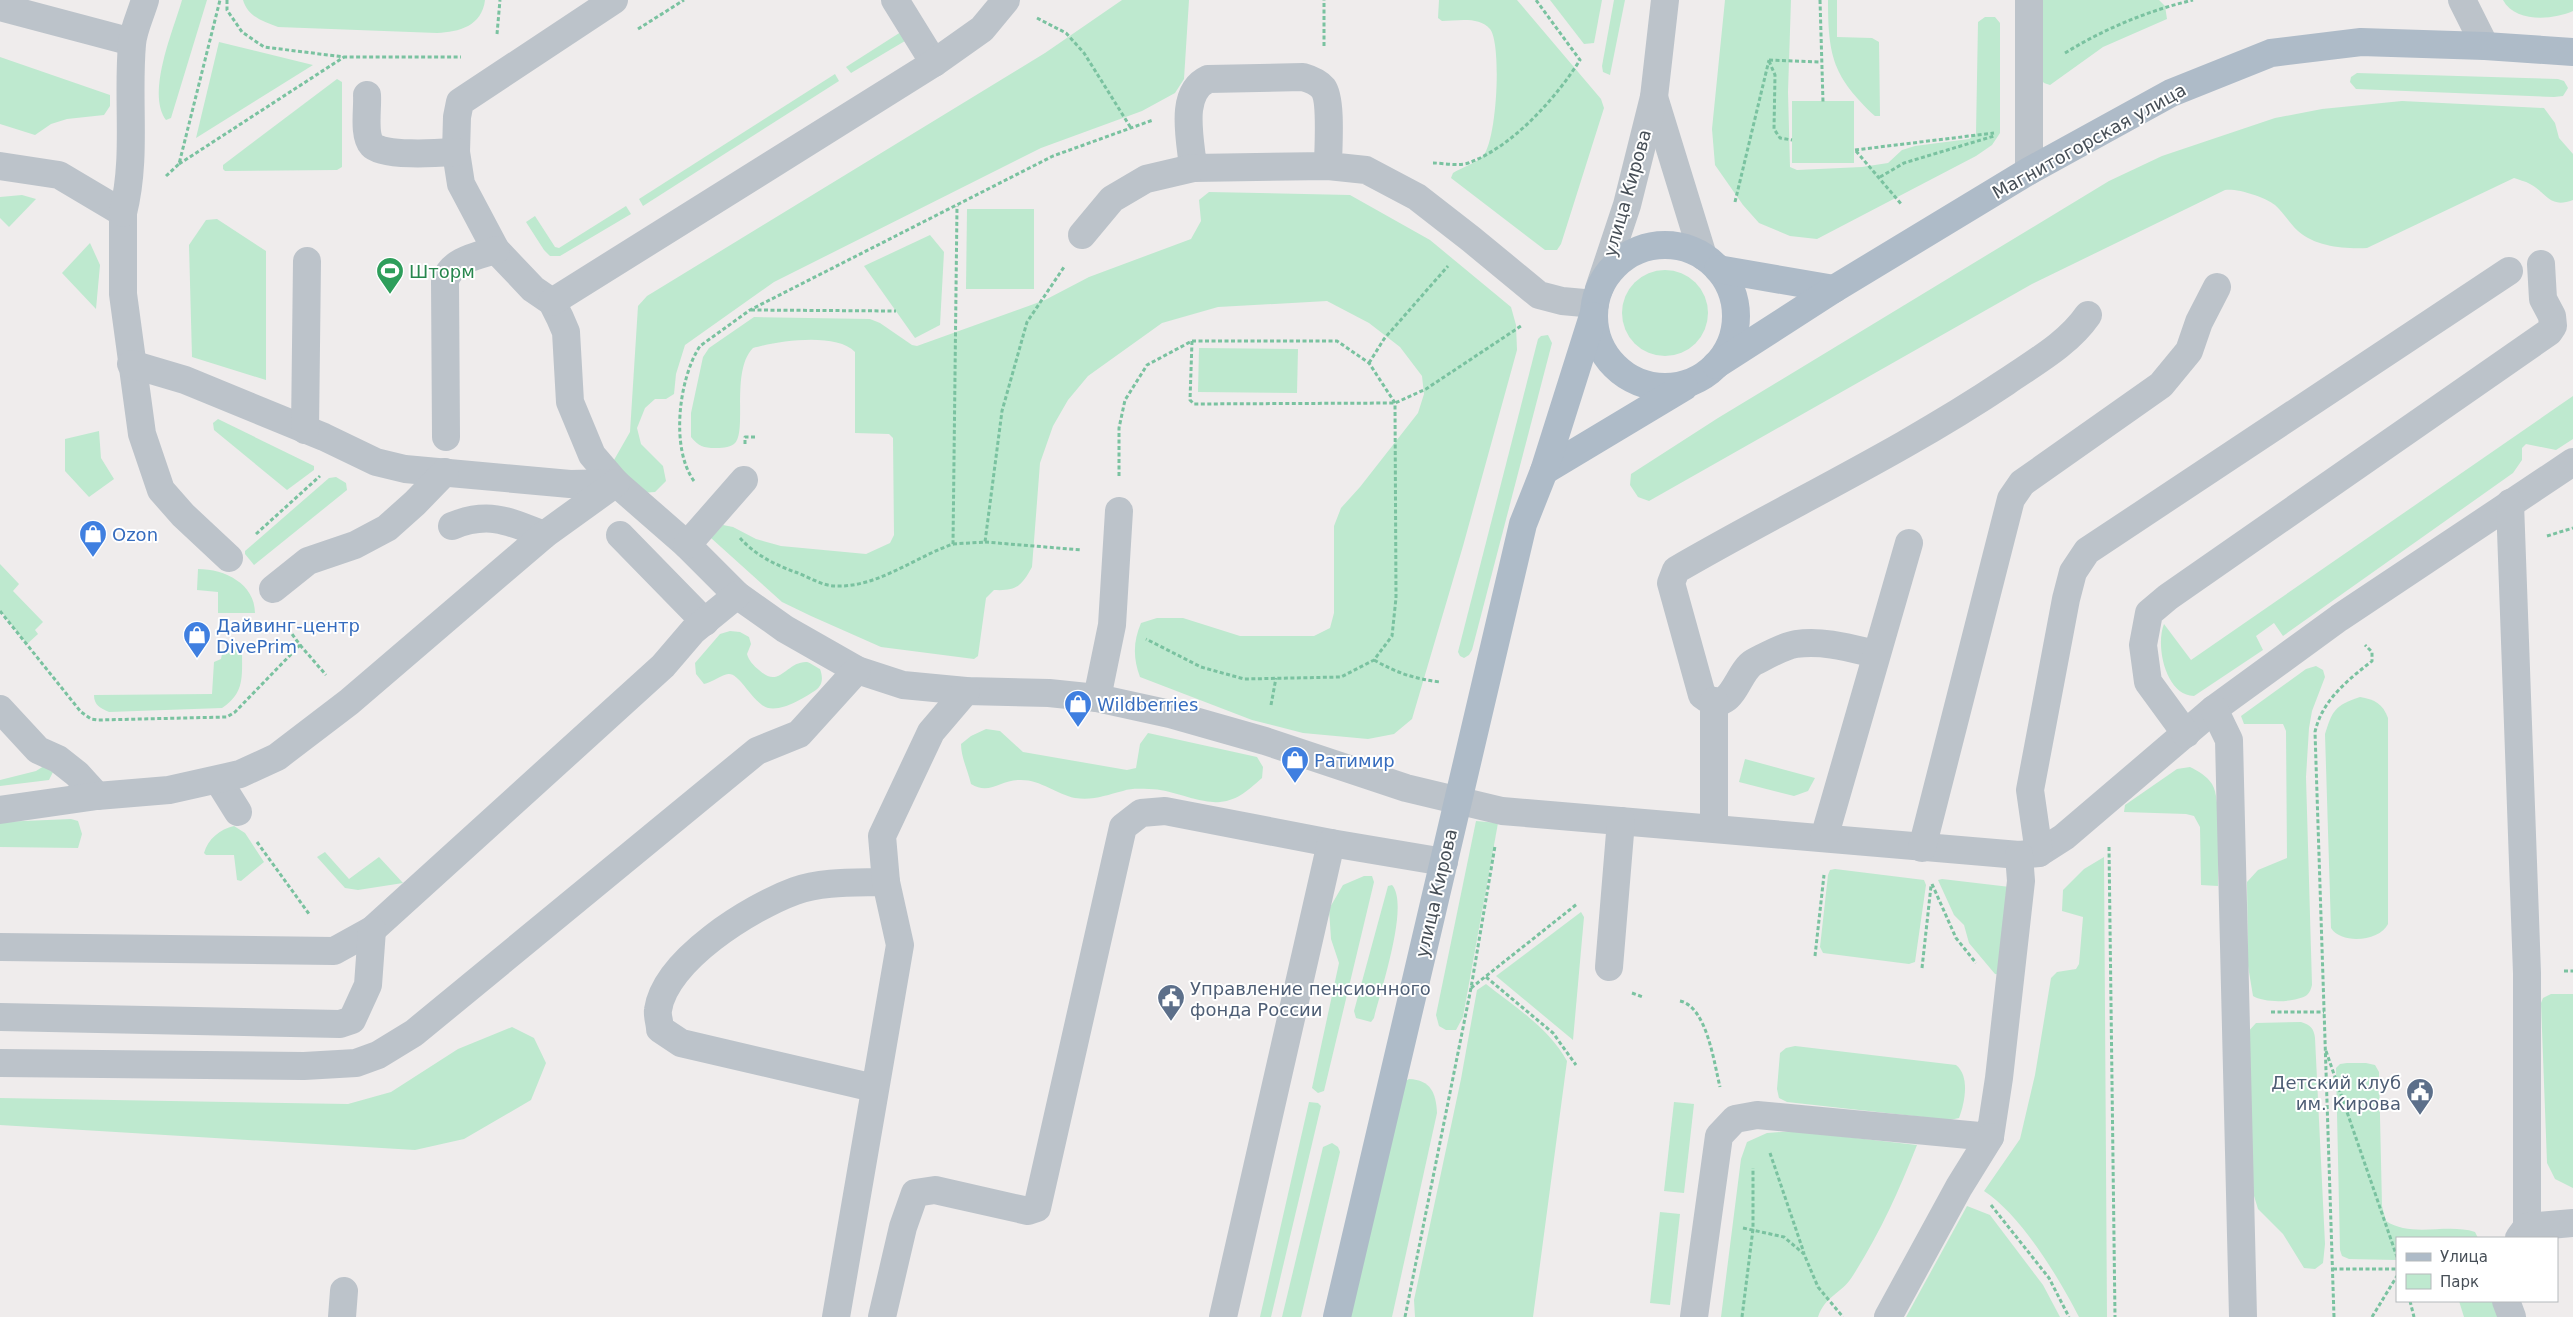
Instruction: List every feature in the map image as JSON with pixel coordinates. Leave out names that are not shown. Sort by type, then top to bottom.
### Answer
[{"type":"main road","name":"Магнитогорская улица","points":[[1707,372],[1834,289],[2029,171],[2171,93],[2271,53],[2361,42],[2485,46],[2573,52]]},
{"type":"main road","points":[[1707,372],[1678,386],[1656,387],[1635,381],[1617,368],[1603,352],[1595,303],[1611,270],[1625,257],[1644,248],[1664,245],[1684,248],[1710,262],[1834,289]]},
{"type":"main road","points":[[1544,472],[1707,372],[1728,348],[1735,328],[1735,307],[1730,286],[1710,262]]},
{"type":"main road","name":"улица Кирова","points":[[1337,1317],[1523,524],[1544,472],[1595,303]]},
{"type":"street","points":[[145,0],[132,42],[132,124],[125,202],[123,294],[131,364],[142,434],[161,490],[183,515],[229,558]]},
{"type":"street","points":[[614,0],[460,102],[457,117],[456,152],[461,184],[496,250],[533,289],[552,302],[566,332],[570,402],[592,456],[616,483],[687,545],[737,595],[785,629],[857,670],[904,685],[966,691],[1048,693],[1097,698],[1170,714],[1265,741],[1406,788],[1457,802],[1502,811],[1714,828],[1922,848],[2029,854],[2064,837],[2214,709],[2339,618],[2573,462]]},
{"type":"street","points":[[895,0],[934,63]]},
{"type":"street","name":"улица Кирова","points":[[1595,303],[1627,205],[1654,97],[1665,0]]},
{"type":"street","points":[[2029,0],[2029,171]]},
{"type":"street","points":[[2462,0],[2485,46]]},
{"type":"street","points":[[552,302],[934,63],[982,29],[1003,5]]},
{"type":"street","points":[[0,7],[132,42]]},
{"type":"street","points":[[1193,168],[1189,108],[1195,89],[1208,78],[1302,77],[1310,79],[1324,89],[1327,100],[1328,166]]},
{"type":"street","points":[[368,95],[368,136],[372,145],[383,152],[456,152]]},
{"type":"street","name":"улица Кирова","points":[[1654,97],[1710,262]]},
{"type":"street","points":[[0,166],[58,174],[125,202]]},
{"type":"street","points":[[1082,235],[1112,199],[1146,179],[1193,168],[1328,166],[1366,170],[1416,198],[1471,238],[1539,295],[1562,301],[1595,303]]},
{"type":"street","points":[[446,437],[445,281],[447,273],[453,266],[496,250]]},
{"type":"street","points":[[305,430],[307,261]]},
{"type":"street","points":[[2186,734],[2148,682],[2143,645],[2150,613],[2176,591],[2549,332],[2553,326],[2541,291],[2541,264]]},
{"type":"street","points":[[1888,1317],[1959,1187],[1990,1137],[1999,1078],[2021,881],[2029,854],[2030,790],[2066,599],[2073,572],[2087,552],[2509,271]]},
{"type":"street","points":[[1922,848],[2011,499],[2022,483],[2161,385],[2189,351],[2199,322],[2217,287]]},
{"type":"street","points":[[1875,654],[1835,644],[1795,644],[1752,663],[1728,697],[1721,701],[1714,701],[1702,695],[1671,584],[1676,570],[1912,442],[2045,355],[2077,331],[2088,315]]},
{"type":"street","points":[[131,364],[185,380],[376,462],[405,469],[570,484],[616,483]]},
{"type":"street","points":[[273,589],[308,561],[355,544],[387,528],[415,504],[445,472]]},
{"type":"street","points":[[687,545],[744,480]]},
{"type":"street","points":[[0,810],[97,796],[169,790],[218,780],[254,768],[277,757],[349,702],[544,535],[616,483]]},
{"type":"street","points":[[2510,504],[2527,973],[2523,1233],[2573,1223]]},
{"type":"street","points":[[1097,698],[1112,625],[1119,511]]},
{"type":"street","points":[[452,526],[478,517],[493,517],[512,522],[544,535]]},
{"type":"street","points":[[620,536],[705,622]]},
{"type":"street","points":[[1824,838],[1875,654],[1909,543]]},
{"type":"street","points":[[0,947],[334,951],[372,930],[593,732],[663,666],[693,631],[737,595]]},
{"type":"street","points":[[0,1063],[304,1066],[356,1063],[378,1055],[414,1033],[757,751],[799,734],[857,670]]},
{"type":"street","points":[[836,1317],[900,945],[886,882],[882,836],[931,732],[966,691]]},
{"type":"street","points":[[1714,701],[1714,828]]},
{"type":"street","points":[[0,709],[38,750],[58,759],[77,774],[97,796]]},
{"type":"street","points":[[2214,709],[2229,740],[2243,1317]]},
{"type":"street","points":[[218,780],[238,812]]},
{"type":"street","points":[[882,1317],[904,1227],[915,1193],[934,1190],[1028,1212],[1037,1208],[1123,827],[1141,813],[1165,811],[1331,843],[1444,862]]},
{"type":"street","points":[[1609,967],[1621,821]]},
{"type":"street","points":[[1223,1317],[1331,843]]},
{"type":"street","points":[[874,1088],[681,1043],[660,1029],[658,1010],[666,988],[688,959],[712,938],[750,912],[796,891],[836,883],[886,882]]},
{"type":"street","points":[[0,1017],[340,1024],[352,1020],[368,986],[372,930]]},
{"type":"street","points":[[1694,1317],[1719,1136],[1746,1117],[1990,1137]]},
{"type":"street","points":[[2506,1302],[2512,1317]]},
{"type":"path","points":[[179,164],[220,0]]},
{"type":"path","points":[[227,0],[228,10],[242,32],[264,46],[344,57],[463,57]]},
{"type":"path","points":[[497,35],[500,0]]},
{"type":"path","points":[[636,31],[684,0]]},
{"type":"path","points":[[1426,163],[1470,163],[1493,151],[1506,142],[1546,105],[1569,78],[1580,60],[1536,0]]},
{"type":"path","points":[[1820,0],[1820,62],[1823,102]]},
{"type":"path","points":[[2028,75],[2092,37],[2161,8],[2193,0]]},
{"type":"path","points":[[1003,5],[1031,14],[1066,33],[1084,53],[1131,128]]},
{"type":"path","points":[[125,202],[144,193],[160,182],[179,164],[344,57]]},
{"type":"path","points":[[1769,60],[1820,62]]},
{"type":"path","points":[[1769,60],[1775,75],[1774,129],[1780,138],[1792,140]]},
{"type":"path","points":[[1735,202],[1769,60]]},
{"type":"path","points":[[1074,549],[985,542],[953,544],[934,551],[895,571],[864,581],[834,586],[789,570],[751,550],[716,512],[689,474],[680,441],[680,416],[687,378],[695,353],[700,346],[750,310],[1053,156],[1189,108]]},
{"type":"path","points":[[1880,177],[1889,170],[1912,160],[2028,126]]},
{"type":"path","points":[[1903,206],[1855,150],[1993,134],[2028,126]]},
{"type":"path","points":[[953,544],[957,206]]},
{"type":"path","points":[[985,542],[1002,411],[1027,322],[1056,281],[1082,235]]},
{"type":"path","points":[[1369,363],[1384,339],[1471,238]]},
{"type":"path","points":[[750,310],[896,311]]},
{"type":"path","points":[[1192,341],[1190,400],[1194,404],[1395,403],[1440,381],[1530,321]]},
{"type":"path","points":[[1112,625],[1158,644],[1201,667],[1244,679],[1341,677],[1374,660],[1392,636],[1396,598],[1395,403],[1369,363],[1337,341],[1192,341],[1147,365],[1125,400],[1119,428],[1119,511]]},
{"type":"path","points":[[229,558],[348,450]]},
{"type":"path","points":[[0,611],[81,712],[91,719],[98,720],[227,717],[235,712],[300,645],[282,621]]},
{"type":"path","points":[[2334,1317],[2315,732],[2318,716],[2341,686],[2372,661],[2372,652],[2359,639]]},
{"type":"path","points":[[1374,660],[1399,674],[1440,682]]},
{"type":"path","points":[[1405,1317],[1471,988],[1502,811]]},
{"type":"path","points":[[2109,844],[2115,1317]]},
{"type":"path","points":[[271,864],[330,940],[334,951]]},
{"type":"path","points":[[1815,956],[1825,869]]},
{"type":"path","points":[[1922,968],[1932,877]]},
{"type":"path","points":[[1932,883],[1956,938],[1979,968]]},
{"type":"path","points":[[1471,988],[1582,900]]},
{"type":"path","points":[[1486,977],[1553,1033],[1576,1065]]},
{"type":"path","points":[[1680,1001],[1689,1004],[1695,1009],[1705,1029],[1720,1088],[1746,1117],[1818,1287],[1843,1317]]},
{"type":"path","points":[[2294,1012],[2324,1012]]},
{"type":"path","points":[[2325,1046],[2396,1254]]},
{"type":"path","points":[[1742,1317],[1753,1229],[1754,1142],[1746,1117]]},
{"type":"path","points":[[1991,1204],[2049,1278],[2069,1317]]},
{"type":"path","points":[[1753,1229],[1784,1237],[1804,1254]]},
{"type":"path","points":[[2333,1269],[2396,1269]]},
{"type":"path","points":[[2372,1317],[2396,1278]]},
{"type":"path","points":[[2410,1302],[2414,1317]]},
{"type":"green space","points":[[182,0],[207,0],[171,118],[166,120],[161,108],[159,94],[160,77],[163,60]]},
{"type":"green space","points":[[243,0],[485,0],[483,9],[474,22],[461,29],[437,33],[278,27],[248,11]]},
{"type":"green space","points":[[1122,0],[1189,0],[1184,79],[1175,93],[1142,111],[1041,148],[774,282],[685,345],[676,374],[674,394],[666,399],[655,399],[645,408],[637,428],[641,444],[663,466],[666,481],[655,492],[641,493],[619,472],[614,460],[630,432],[638,306],[647,296],[1045,53]]},
{"type":"green space","points":[[1439,0],[1517,0],[1601,99],[1604,108],[1561,244],[1557,250],[1545,250],[1451,178],[1453,173],[1480,159],[1488,147],[1495,113],[1496,53],[1494,38],[1490,29],[1485,25],[1474,21],[1442,21],[1438,18]]},
{"type":"green space","points":[[1550,0],[1602,0],[1594,43],[1584,44]]},
{"type":"green space","points":[[1614,0],[1625,0],[1610,75],[1603,72],[1602,66]]},
{"type":"green space","points":[[1725,0],[1791,0],[1788,92],[1790,167],[1797,170],[1862,167],[1888,163],[1902,150],[1915,146],[1969,139],[1976,134],[1978,22],[1985,17],[1995,17],[2000,23],[2000,133],[1992,145],[1976,156],[1817,239],[1790,236],[1759,223],[1743,205],[1715,165],[1712,129]]},
{"type":"green space","points":[[1828,0],[1837,0],[1837,37],[1872,38],[1879,42],[1880,116],[1875,116],[1850,89],[1836,64],[1829,36]]},
{"type":"green space","points":[[2040,0],[2159,0],[2165,6],[2167,19],[2103,47],[2050,85],[2044,83],[2035,72]]},
{"type":"green space","points":[[2503,0],[2573,0],[2573,11],[2545,18],[2535,18],[2516,13]]},
{"type":"green space","points":[[904,30],[910,38],[851,73],[846,67]]},
{"type":"green space","points":[[219,42],[313,65],[196,138]]},
{"type":"green space","points":[[0,57],[110,95],[110,106],[104,115],[67,119],[51,124],[35,135],[0,124]]},
{"type":"green space","points":[[2357,73],[2558,79],[2564,81],[2568,88],[2563,96],[2554,97],[2356,89],[2350,82],[2351,77]]},
{"type":"green space","points":[[835,74],[839,81],[643,206],[639,199]]},
{"type":"green space","points":[[337,79],[342,82],[342,167],[337,170],[225,171],[223,169],[223,165]]},
{"type":"green space","points":[[1792,101],[1854,101],[1854,163],[1792,163]]},
{"type":"green space","points":[[2402,101],[2544,108],[2555,123],[2559,138],[2573,154],[2573,200],[2559,203],[2553,201],[2530,184],[2514,178],[2367,248],[2349,248],[2313,241],[2295,228],[2275,205],[2265,199],[2243,192],[2225,190],[2032,284],[1649,501],[1638,497],[1630,485],[1631,474],[1718,418],[2109,181],[2162,156],[2275,118],[2322,109]]},
{"type":"green space","points":[[1209,192],[1350,195],[1430,240],[1511,307],[1516,325],[1517,350],[1463,546],[1412,719],[1394,734],[1368,739],[1303,733],[1252,720],[1140,677],[1136,663],[1135,643],[1141,623],[1157,618],[1183,618],[1240,636],[1314,636],[1330,628],[1334,613],[1334,526],[1341,508],[1360,487],[1418,413],[1424,394],[1422,376],[1400,347],[1369,323],[1327,301],[1218,307],[1162,323],[1088,376],[1068,400],[1053,426],[1040,463],[1032,567],[1025,579],[1017,586],[1008,590],[994,590],[986,598],[978,656],[974,659],[881,647],[811,616],[782,602],[711,538],[723,525],[733,527],[756,539],[781,546],[866,554],[890,543],[894,535],[893,438],[889,434],[855,433],[855,352],[846,346],[834,342],[806,340],[776,343],[753,348],[746,358],[742,371],[738,438],[734,444],[727,447],[704,447],[696,443],[691,437],[691,413],[703,357],[709,348],[754,317],[870,319],[880,323],[912,345],[917,346],[1045,300],[1089,277],[1191,239],[1201,221],[1199,200]]},
{"type":"green space","points":[[22,195],[36,199],[9,227],[0,218],[0,197]]},
{"type":"green space","points":[[626,206],[631,214],[560,256],[550,256],[544,250],[526,222],[535,216],[555,247],[559,248]]},
{"type":"green space","points":[[967,209],[1034,209],[1034,289],[966,289]]},
{"type":"green space","points":[[217,219],[266,251],[266,380],[192,357],[189,245],[206,220]]},
{"type":"green space","points":[[930,235],[944,252],[940,325],[915,338],[864,266]]},
{"type":"green space","points":[[90,243],[100,265],[96,309],[62,273]]},
{"type":"green space","points":[[1665,270],[1681,273],[1689,277],[1701,289],[1705,297],[1708,313],[1705,329],[1701,337],[1689,349],[1681,353],[1665,356],[1649,353],[1641,349],[1629,337],[1625,329],[1622,313],[1625,297],[1629,289],[1641,277],[1649,273]]},
{"type":"green space","points":[[1548,335],[1552,343],[1472,650],[1464,658],[1458,652],[1538,339],[1541,336]]},
{"type":"green space","points":[[1199,348],[1298,349],[1297,393],[1198,392]]},
{"type":"green space","points":[[2573,396],[2573,439],[2556,450],[2526,444],[2522,448],[2522,460],[2513,473],[2283,636],[2274,623],[2256,636],[2263,650],[2194,696],[2184,694],[2176,688],[2165,668],[2162,656],[2161,645],[2164,624],[2191,660]]},
{"type":"green space","points":[[218,419],[314,466],[314,470],[287,490],[214,430],[213,423]]},
{"type":"green space","points":[[99,431],[101,458],[114,479],[89,497],[65,471],[65,439]]},
{"type":"green space","points":[[336,477],[346,483],[347,490],[254,565],[245,554],[245,551],[329,478]]},
{"type":"green space","points":[[0,564],[19,584],[13,591],[43,622],[35,630],[38,634],[27,644],[0,610]]},
{"type":"green space","points":[[198,569],[218,572],[237,580],[250,594],[254,603],[255,613],[218,613],[218,592],[197,590]]},
{"type":"green space","points":[[730,631],[740,632],[749,637],[751,644],[747,654],[750,661],[766,675],[778,676],[800,663],[807,662],[820,669],[822,678],[820,686],[790,705],[768,708],[762,705],[739,679],[731,674],[704,684],[696,674],[695,663],[720,634]]},
{"type":"green space","points":[[240,648],[242,651],[241,683],[235,696],[222,708],[109,712],[96,704],[94,695],[212,694],[214,662],[221,659],[223,649]]},
{"type":"green space","points":[[2316,666],[2323,670],[2325,677],[2312,711],[2306,777],[2312,985],[2308,994],[2302,998],[2288,1001],[2264,1000],[2253,996],[2248,966],[2247,882],[2258,870],[2287,858],[2286,731],[2283,724],[2244,724],[2241,716],[2306,669]]},
{"type":"green space","points":[[2360,697],[2377,703],[2388,718],[2388,924],[2384,930],[2377,934],[2361,939],[2352,939],[2343,937],[2331,928],[2325,734],[2336,710],[2345,703]]},
{"type":"green space","points":[[986,729],[1000,731],[1023,752],[1127,770],[1136,768],[1140,744],[1148,733],[1257,757],[1263,767],[1262,778],[1238,797],[1220,802],[1203,801],[1167,791],[1149,789],[1129,789],[1099,797],[1082,799],[1068,796],[1035,782],[1021,780],[1014,780],[990,788],[978,787],[971,784],[963,759],[961,744],[971,736]]},
{"type":"green space","points":[[1745,759],[1815,778],[1808,791],[1794,796],[1739,782]]},
{"type":"green space","points":[[44,766],[53,772],[49,780],[0,786],[0,780],[36,771]]},
{"type":"green space","points":[[2190,767],[2208,779],[2215,792],[2219,848],[2218,886],[2201,885],[2200,827],[2194,816],[2186,814],[2124,812],[2125,805],[2177,769]]},
{"type":"green space","points":[[71,819],[78,821],[82,834],[78,848],[0,847],[0,822]]},
{"type":"green space","points":[[1476,821],[1498,823],[1463,1017],[1456,1030],[1446,1030],[1439,1026],[1436,1015]]},
{"type":"green space","points":[[234,826],[245,833],[264,862],[241,881],[237,880],[234,855],[206,855],[204,853],[208,843],[215,835]]},
{"type":"green space","points":[[325,852],[349,879],[379,857],[403,883],[358,890],[345,888],[317,857]]},
{"type":"green space","points":[[2104,857],[2107,1317],[2079,1317],[2038,1248],[2012,1215],[1984,1191],[2020,1139],[2035,1075],[2051,978],[2057,972],[2076,969],[2079,964],[2083,917],[2062,911],[2063,890],[2084,869]]},
{"type":"green space","points":[[1835,869],[1924,880],[1926,885],[1915,962],[1909,964],[1823,953],[1820,947],[1828,875],[1830,870]]},
{"type":"green space","points":[[1364,876],[1372,876],[1374,882],[1324,1091],[1318,1093],[1312,1088],[1339,963],[1331,939],[1329,909],[1343,885]]},
{"type":"green space","points":[[1938,880],[2010,887],[2004,975],[1995,974],[1969,943],[1964,925],[1954,915]]},
{"type":"green space","points":[[1392,885],[1397,895],[1396,929],[1387,970],[1374,1018],[1371,1022],[1356,1018],[1354,1011],[1388,886]]},
{"type":"green space","points":[[1581,912],[1584,917],[1573,1040],[1496,976]]},
{"type":"green space","points":[[1486,984],[1541,1028],[1560,1049],[1567,1061],[1533,1317],[1415,1317],[1414,1300],[1461,1079],[1477,990]]},
{"type":"green space","points":[[2551,994],[2573,994],[2573,1188],[2555,1179],[2547,1163],[2541,1003],[2543,998]]},
{"type":"green space","points":[[2301,1022],[2311,1028],[2315,1038],[2325,1244],[2323,1263],[2315,1269],[2304,1268],[2283,1234],[2258,1209],[2251,1186],[2246,1034],[2256,1023]]},
{"type":"green space","points":[[512,1027],[534,1038],[546,1063],[531,1100],[464,1139],[415,1150],[0,1125],[0,1098],[348,1104],[391,1092],[458,1049]]},
{"type":"green space","points":[[1795,1046],[1956,1065],[1965,1082],[1963,1105],[1959,1118],[1950,1120],[1787,1102],[1779,1098],[1777,1089],[1780,1053],[1786,1048]]},
{"type":"green space","points":[[2366,1063],[2375,1065],[2379,1072],[2382,1206],[2386,1221],[2407,1229],[2464,1230],[2475,1232],[2478,1237],[2396,1237],[2396,1260],[2349,1259],[2342,1256],[2340,1250],[2336,1068],[2340,1064]]},
{"type":"green space","points":[[1409,1079],[1423,1082],[1431,1089],[1434,1094],[1437,1113],[1392,1317],[1346,1317],[1402,1083]]},
{"type":"green space","points":[[1309,1102],[1318,1103],[1321,1106],[1271,1317],[1260,1317]]},
{"type":"green space","points":[[1674,1102],[1694,1104],[1684,1193],[1664,1191]]},
{"type":"green space","points":[[1794,1131],[1917,1145],[1888,1212],[1862,1261],[1848,1283],[1825,1304],[1818,1317],[1721,1317],[1741,1159],[1747,1142],[1767,1133]]},
{"type":"green space","points":[[1332,1143],[1338,1147],[1340,1152],[1301,1317],[1282,1317],[1323,1147]]},
{"type":"green space","points":[[1967,1206],[1990,1215],[2043,1285],[2060,1317],[1906,1317]]},
{"type":"green space","points":[[1660,1212],[1680,1214],[1670,1305],[1650,1303]]},
{"type":"green space","points":[[2459,1302],[2492,1302],[2498,1317],[2464,1317]]},
{"type":"place","name":"Шторм","points":[[390,295]]},
{"type":"place","name":"Ozon","points":[[93,558]]},
{"type":"place","name":"Дайвинг-центр DivePrim","points":[[197,659]]},
{"type":"place","name":"Wildberries","points":[[1078,728]]},
{"type":"place","name":"Ратимир","points":[[1295,784]]},
{"type":"place","name":"Управление пенсионного фонда России","points":[[1171,1022]]},
{"type":"place","name":"Детский клуб им. Кирова","points":[[2420,1116]]}]
